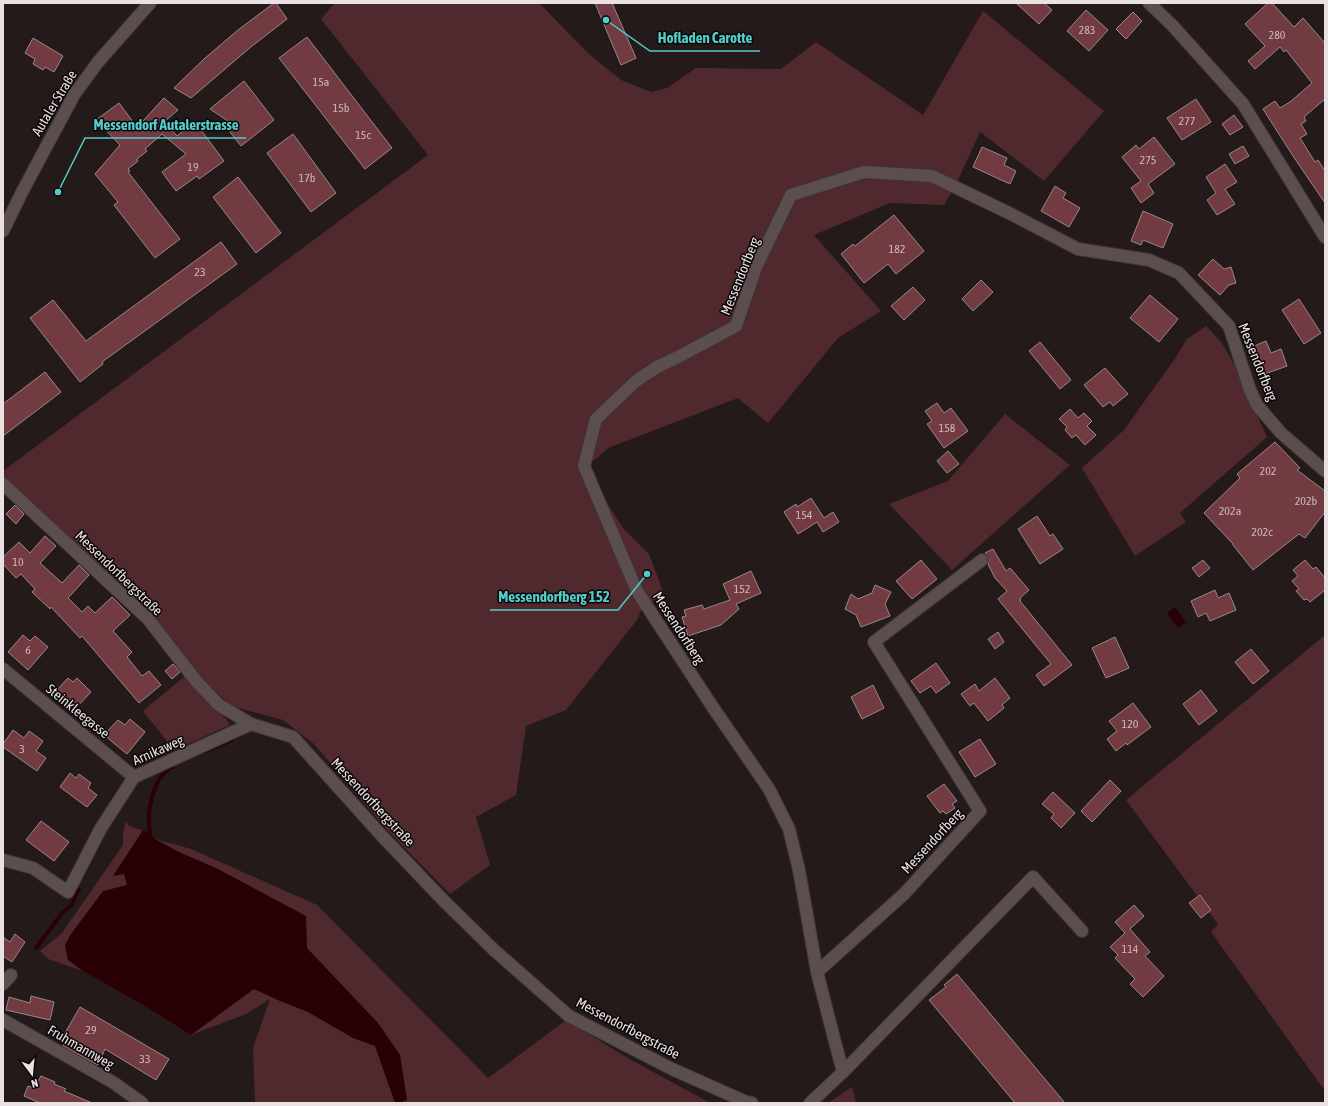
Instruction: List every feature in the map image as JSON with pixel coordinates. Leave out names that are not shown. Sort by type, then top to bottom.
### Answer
[{"type":"street","name":"Autaler Straße","points":[[3,232],[22,192],[74,94],[98,62],[150,3]]},
{"type":"street","points":[[1149,3],[1172,25],[1243,104],[1325,237]]},
{"type":"street","name":"Messendorfberg","points":[[843,1072],[817,972],[800,870],[789,829],[769,789],[712,706],[637,591],[584,466],[596,419],[636,381],[657,367],[736,326],[756,267],[791,196],[864,172],[932,176],[1009,213],[1078,249],[1148,260],[1179,273],[1229,326],[1250,390],[1257,405],[1281,433],[1325,471]]},
{"type":"street","name":"Messendorfbergstraße","points":[[3,484],[148,619],[197,682],[219,705],[251,724],[293,737],[382,836],[444,901],[494,950],[569,1016],[672,1069],[744,1101],[752,1103]]},
{"type":"street","name":"Messendorfberg","points":[[817,972],[904,894],[980,811],[874,642],[982,560]]},
{"type":"street","name":"Steinkleegasse","points":[[3,669],[134,777]]},
{"type":"street","name":"Arnikaweg","points":[[3,860],[33,868],[68,892],[101,828],[134,777],[251,724]]},
{"type":"street","points":[[810,1103],[843,1072],[1033,877],[1082,931]]},
{"type":"street","points":[[3,984],[11,975]]},
{"type":"street","name":"Fruhmannweg","points":[[3,1020],[114,1083],[142,1103]]},
{"type":"shaded area","points":[[335,3],[539,3],[589,54],[621,80],[651,92],[667,88],[696,68],[781,69],[816,42],[923,115],[983,11],[1104,111],[1044,181],[980,132],[955,187],[944,205],[890,203],[814,235],[881,311],[838,338],[768,423],[738,398],[608,448],[597,458],[584,466],[623,528],[649,554],[664,594],[642,608],[637,620],[566,710],[526,726],[516,795],[476,817],[490,865],[450,894],[388,831],[314,744],[283,720],[231,706],[189,666],[151,617],[3,478],[3,471],[428,155],[321,19]]},
{"type":"shaded area","points":[[1206,326],[1222,343],[1235,366],[1267,437],[1180,513],[1186,522],[1135,556],[1082,468],[1124,430],[1174,360],[1187,339]]},
{"type":"shaded area","points":[[1005,414],[1070,465],[952,570],[889,504],[948,481]]},
{"type":"shaded area","points":[[1175,607],[1186,622],[1178,628],[1167,613]]},
{"type":"shaded area","points":[[1325,635],[1325,1091],[1211,932],[1218,924],[1126,800]]},
{"type":"shaded area","points":[[184,677],[207,702],[226,719],[230,725],[174,750],[143,711]]},
{"type":"shaded area","points":[[126,821],[129,826],[148,832],[155,839],[191,849],[317,905],[488,1078],[566,1020],[626,1057],[710,1103],[255,1103],[253,1048],[270,999],[246,1014],[191,1035],[148,1008],[83,971],[48,959],[40,951],[62,933],[123,845],[123,834]]},
{"type":"shaded area","points":[[143,830],[148,832],[155,839],[179,852],[216,868],[306,916],[307,948],[378,1023],[400,1055],[407,1100],[400,1103],[395,1103],[375,1046],[353,1038],[308,1012],[254,989],[191,1035],[148,1008],[83,971],[68,960],[65,945],[71,934],[103,891],[127,885],[124,874],[113,876]]},
{"type":"shaded area","points":[[852,1087],[856,1103],[828,1103]]},
{"type":"building","points":[[276,3],[287,19],[252,46],[191,98],[174,88],[204,59],[238,30]]},
{"type":"building","points":[[595,3],[612,3],[636,58],[621,65]]},
{"type":"building","points":[[1016,3],[1044,3],[1052,10],[1039,24]]},
{"type":"building","points":[[1268,3],[1272,3],[1294,27],[1303,18],[1325,43],[1325,99],[1304,117],[1306,121],[1301,124],[1307,134],[1300,138],[1315,162],[1318,160],[1325,171],[1325,203],[1263,109],[1275,101],[1280,108],[1290,102],[1312,83],[1286,50],[1284,52],[1280,47],[1255,69],[1248,61],[1265,46],[1245,24]]},
{"type":"building","points":[[1086,10],[1108,30],[1089,51],[1067,31]]},
{"type":"building","points":[[1133,12],[1142,21],[1126,39],[1116,29]]},
{"type":"building","points":[[307,37],[392,148],[365,169],[279,58]]},
{"type":"building","points":[[33,38],[63,56],[54,72],[45,67],[43,70],[33,64],[35,59],[25,53]]},
{"type":"building","points":[[244,81],[274,120],[241,146],[226,127],[231,123],[210,109]]},
{"type":"building","points":[[164,98],[178,110],[164,122],[177,136],[193,123],[201,130],[224,161],[199,179],[197,176],[176,191],[162,172],[186,154],[162,134],[145,149],[147,151],[128,169],[130,171],[128,172],[180,239],[155,258],[114,205],[118,202],[95,174],[120,145],[96,120],[119,103],[136,126],[140,120],[142,122]]},
{"type":"building","points":[[1196,99],[1211,122],[1182,140],[1167,118]]},
{"type":"building","points":[[1234,115],[1243,127],[1230,135],[1222,124]]},
{"type":"building","points":[[293,134],[336,193],[311,212],[267,153]]},
{"type":"building","points":[[1154,137],[1175,164],[1148,184],[1154,193],[1141,203],[1131,188],[1141,181],[1122,157],[1136,145],[1139,149]]},
{"type":"building","points":[[1243,146],[1249,156],[1235,164],[1229,154]]},
{"type":"building","points":[[982,147],[1007,158],[1004,165],[1016,171],[1010,184],[973,167]]},
{"type":"building","points":[[1225,164],[1237,182],[1225,189],[1235,204],[1217,215],[1207,200],[1216,193],[1206,177]]},
{"type":"building","points":[[238,177],[281,233],[256,253],[213,197]]},
{"type":"building","points":[[1055,186],[1066,193],[1063,198],[1080,208],[1069,227],[1041,211]]},
{"type":"building","points":[[1143,211],[1173,224],[1163,248],[1143,240],[1141,245],[1131,241]]},
{"type":"building","points":[[894,215],[924,251],[896,274],[888,264],[864,283],[841,254],[853,244],[855,246]]},
{"type":"building","points":[[221,242],[237,264],[102,362],[103,364],[80,382],[30,318],[53,300],[86,341]]},
{"type":"building","points":[[1213,259],[1224,269],[1231,267],[1236,283],[1229,285],[1220,295],[1198,275]]},
{"type":"building","points":[[981,280],[993,292],[973,311],[962,299]]},
{"type":"building","points":[[913,287],[925,300],[904,320],[891,306]]},
{"type":"building","points":[[1150,295],[1178,319],[1159,342],[1130,318]]},
{"type":"building","points":[[1299,299],[1321,333],[1304,344],[1282,310]]},
{"type":"building","points":[[1266,341],[1271,353],[1281,349],[1287,366],[1259,376],[1252,359],[1256,358],[1252,347]]},
{"type":"building","points":[[1040,342],[1071,380],[1060,389],[1029,351]]},
{"type":"building","points":[[1105,368],[1128,394],[1113,406],[1110,402],[1103,407],[1084,385]]},
{"type":"building","points":[[45,372],[61,392],[3,436],[3,404]]},
{"type":"building","points":[[937,403],[944,413],[951,408],[968,431],[944,448],[927,424],[932,421],[925,411]]},
{"type":"building","points":[[1070,409],[1078,418],[1084,413],[1092,421],[1087,426],[1096,435],[1085,445],[1076,435],[1072,438],[1065,430],[1067,427],[1059,419]]},
{"type":"building","points":[[1275,442],[1300,468],[1297,470],[1325,491],[1325,512],[1305,538],[1299,534],[1253,570],[1233,544],[1204,513],[1240,478],[1237,474]]},
{"type":"building","points":[[948,451],[959,464],[947,473],[937,461]]},
{"type":"building","points":[[811,498],[824,518],[833,512],[839,522],[823,532],[817,522],[798,534],[784,512],[796,504],[797,507]]},
{"type":"building","points":[[15,505],[24,514],[16,524],[6,514]]},
{"type":"building","points":[[1037,516],[1050,536],[1053,534],[1063,549],[1040,564],[1018,529]]},
{"type":"building","points":[[45,536],[56,546],[40,563],[62,583],[79,565],[89,575],[68,598],[82,612],[88,606],[95,613],[112,597],[130,615],[113,631],[132,652],[127,657],[142,676],[149,671],[161,685],[139,703],[82,636],[80,638],[51,607],[50,609],[32,592],[35,589],[21,574],[16,578],[3,564],[3,557],[19,542],[30,553]]},
{"type":"building","points":[[993,549],[1006,571],[1010,568],[1029,590],[1020,598],[1020,601],[1072,665],[1044,686],[1036,675],[1051,664],[998,599],[1007,591],[995,578],[988,564],[989,559],[985,553]]},
{"type":"building","points":[[921,560],[937,579],[912,599],[896,581]]},
{"type":"building","points":[[1203,560],[1210,568],[1199,577],[1192,568]]},
{"type":"building","points":[[1305,560],[1313,569],[1316,567],[1325,578],[1325,590],[1310,602],[1307,599],[1304,600],[1296,591],[1299,589],[1292,581],[1298,576],[1293,570]]},
{"type":"building","points":[[751,571],[761,593],[736,604],[739,609],[721,625],[688,636],[682,617],[686,616],[684,610],[702,605],[704,609],[730,600],[723,584]]},
{"type":"building","points":[[875,585],[891,592],[885,604],[890,616],[861,627],[856,615],[845,609],[851,594],[858,599],[872,593]]},
{"type":"building","points":[[1215,590],[1218,598],[1229,593],[1236,610],[1210,621],[1206,613],[1198,617],[1191,601]]},
{"type":"building","points":[[998,632],[1004,642],[995,649],[988,639]]},
{"type":"building","points":[[23,635],[30,641],[35,636],[48,647],[28,670],[8,652]]},
{"type":"building","points":[[1115,637],[1129,668],[1106,678],[1092,648]]},
{"type":"building","points":[[1251,649],[1269,671],[1253,684],[1235,662]]},
{"type":"building","points":[[936,663],[950,683],[936,693],[931,686],[920,693],[911,681]]},
{"type":"building","points":[[173,664],[180,672],[172,679],[165,671]]},
{"type":"building","points":[[68,678],[73,682],[77,678],[91,692],[74,710],[55,692]]},
{"type":"building","points":[[995,678],[1010,698],[1002,705],[1004,708],[988,721],[974,703],[970,706],[961,694],[975,684],[979,691]]},
{"type":"building","points":[[873,685],[884,708],[862,719],[851,697]]},
{"type":"building","points":[[1201,690],[1217,711],[1199,725],[1183,704]]},
{"type":"building","points":[[1133,703],[1151,727],[1127,745],[1126,743],[1116,751],[1107,739],[1117,731],[1109,721]]},
{"type":"building","points":[[130,719],[145,732],[127,754],[104,735],[118,720],[125,725]]},
{"type":"building","points":[[13,730],[24,738],[29,731],[43,741],[36,751],[46,758],[37,771],[3,747],[3,744]]},
{"type":"building","points":[[980,739],[996,764],[975,777],[959,752]]},
{"type":"building","points":[[70,773],[76,778],[79,774],[91,783],[88,788],[97,795],[87,807],[60,787]]},
{"type":"building","points":[[1110,780],[1121,791],[1092,822],[1081,811]]},
{"type":"building","points":[[944,784],[957,801],[952,804],[955,808],[946,814],[943,811],[940,813],[927,796]]},
{"type":"building","points":[[1053,792],[1075,813],[1061,828],[1051,818],[1054,814],[1042,804]]},
{"type":"building","points":[[41,821],[69,842],[54,861],[26,840]]},
{"type":"building","points":[[1200,895],[1211,910],[1201,918],[1189,903]]},
{"type":"building","points":[[1134,905],[1144,916],[1130,929],[1150,952],[1145,956],[1164,976],[1143,997],[1130,984],[1135,979],[1115,958],[1118,955],[1110,947],[1125,933],[1115,922]]},
{"type":"building","points":[[15,934],[25,942],[12,962],[3,956],[3,937],[10,942]]},
{"type":"building","points":[[957,974],[1065,1103],[1015,1103],[929,1000],[946,987],[944,985]]},
{"type":"building","points":[[31,996],[54,1002],[50,1020],[6,1010],[9,997],[30,1003]]},
{"type":"building","points":[[80,1007],[169,1059],[156,1080],[105,1049],[98,1065],[63,1046],[65,1042],[61,1040]]},
{"type":"building","points":[[41,1076],[66,1089],[64,1091],[92,1103],[40,1103],[24,1096],[28,1086],[34,1088]]},
{"type":"waterway","points":[[206,751],[232,740]]},
{"type":"waterway","points":[[151,839],[149,828],[151,800],[157,783],[167,770],[173,766]]},
{"type":"waterway","points":[[36,948],[62,913],[71,906],[79,889]]},
{"type":"place","name":"Hofladen Carotte","points":[[606,20]]},
{"type":"place","name":"Messendorf Autalerstrasse","points":[[58,192]]},
{"type":"place","name":"Messendorfberg 152","points":[[647,574]]}]
